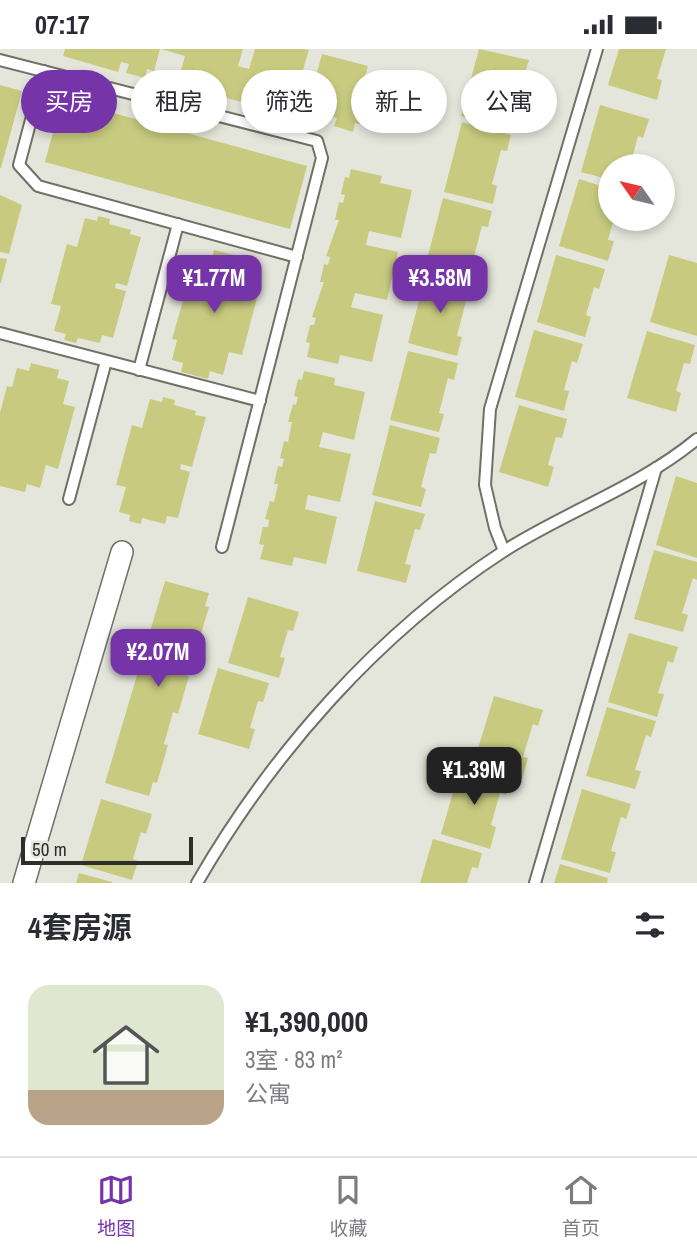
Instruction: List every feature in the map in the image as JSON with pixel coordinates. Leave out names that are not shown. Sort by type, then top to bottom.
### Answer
[{"type":"street","points":[[24,883],[121,552]]},
{"type":"lane","points":[[505,551],[495,529],[485,485],[490,409],[597,49]]},
{"type":"lane","points":[[0,59],[40,70]]},
{"type":"lane","points":[[117,90],[317,141],[322,159],[222,547]]},
{"type":"lane","points":[[28,133],[19,165],[38,186],[297,257]]},
{"type":"lane","points":[[139,370],[178,224]]},
{"type":"lane","points":[[0,333],[260,401]]},
{"type":"lane","points":[[69,499],[106,361]]},
{"type":"lane","points":[[197,883],[260,787],[351,678],[402,630],[505,551],[656,468],[697,439]]},
{"type":"lane","points":[[535,883],[656,468]]},
{"type":"building","points":[[65,49],[160,49],[154,70],[131,70],[131,74],[126,73],[129,64],[121,62],[118,72],[63,56]]},
{"type":"building","points":[[161,49],[243,49],[238,66],[249,69],[255,49],[309,50],[303,70],[241,70],[241,102],[227,98],[227,70],[181,70],[185,56]]},
{"type":"building","points":[[479,49],[529,60],[526,70],[473,70]]},
{"type":"building","points":[[619,49],[666,49],[657,79],[662,80],[657,100],[608,85]]},
{"type":"building","points":[[322,54],[368,66],[367,70],[351,70],[351,131],[337,127],[337,70],[318,70]]},
{"type":"building","points":[[0,85],[21,91],[21,95],[0,168]]},
{"type":"building","points":[[600,105],[649,119],[643,138],[638,136],[633,154],[598,154],[598,177],[581,172]]},
{"type":"building","points":[[117,114],[131,118],[131,133],[186,133],[307,166],[290,229],[45,162],[53,133],[117,133]]},
{"type":"building","points":[[461,126],[461,133],[511,135],[507,151],[501,150],[492,184],[497,186],[493,204],[444,192]]},
{"type":"building","points":[[351,169],[382,176],[380,183],[412,190],[401,238],[369,231],[366,245],[398,252],[387,300],[355,293],[351,307],[383,315],[372,362],[340,355],[338,364],[307,357],[310,343],[306,342],[310,325],[314,325],[316,318],[312,317],[324,282],[320,282],[324,264],[328,265],[330,257],[326,256],[339,220],[335,220],[339,202],[343,203],[345,195],[341,194],[345,177],[349,178]]},
{"type":"building","points":[[579,179],[598,185],[598,231],[611,231],[608,240],[614,241],[608,261],[559,246]]},
{"type":"building","points":[[0,195],[22,205],[9,254],[0,252]]},
{"type":"building","points":[[443,198],[492,211],[488,227],[482,226],[473,260],[479,262],[474,280],[425,267]]},
{"type":"building","points":[[98,216],[110,219],[109,224],[131,230],[130,234],[141,237],[127,286],[116,283],[115,288],[126,291],[113,338],[102,335],[100,343],[78,338],[76,343],[64,340],[66,334],[54,331],[61,306],[51,304],[67,244],[77,247],[85,218],[97,221]]},
{"type":"building","points":[[214,250],[242,257],[240,265],[252,268],[246,290],[258,294],[242,355],[229,352],[223,375],[210,371],[208,379],[181,372],[183,363],[172,360],[177,340],[172,339],[191,273],[195,274],[200,255],[212,258]]},
{"type":"building","points":[[556,255],[605,269],[599,289],[594,287],[586,315],[591,317],[585,337],[537,322]]},
{"type":"building","points":[[669,255],[697,263],[697,336],[650,322]]},
{"type":"building","points":[[0,258],[7,259],[1,283],[0,283]]},
{"type":"building","points":[[426,274],[476,287],[471,302],[466,301],[457,336],[462,337],[457,356],[408,343]]},
{"type":"building","points":[[534,330],[583,344],[577,363],[572,361],[564,390],[569,391],[564,411],[515,397]]},
{"type":"building","points":[[647,331],[695,345],[690,364],[684,363],[676,391],[681,393],[676,412],[627,398]]},
{"type":"building","points":[[408,351],[458,363],[454,380],[448,378],[439,413],[444,414],[439,432],[390,420]]},
{"type":"building","points":[[31,363],[59,370],[57,378],[69,381],[63,404],[75,407],[58,469],[46,465],[40,488],[27,484],[25,492],[0,486],[0,413],[7,386],[12,387],[17,368],[29,371]]},
{"type":"building","points":[[304,371],[335,378],[334,385],[365,392],[354,440],[323,432],[319,447],[351,454],[340,502],[308,495],[305,509],[337,517],[326,564],[294,557],[292,566],[260,559],[264,545],[259,544],[263,527],[268,527],[269,520],[265,519],[270,501],[274,502],[278,466],[282,467],[284,459],[280,458],[284,441],[288,442],[292,422],[288,422],[298,397],[294,396],[298,379],[302,380]]},
{"type":"building","points":[[163,397],[175,400],[174,405],[196,411],[195,415],[206,417],[192,467],[181,464],[180,469],[190,472],[178,518],[167,516],[165,524],[142,518],[141,524],[129,521],[130,515],[119,512],[126,487],[116,485],[132,425],[142,428],[150,399],[162,402]]},
{"type":"building","points":[[519,405],[567,419],[562,438],[556,437],[548,465],[554,467],[548,487],[499,472]]},
{"type":"building","points":[[390,425],[440,438],[436,454],[430,453],[421,487],[426,489],[421,507],[372,495]]},
{"type":"building","points":[[676,476],[697,483],[697,558],[656,545]]},
{"type":"building","points":[[375,501],[425,514],[420,530],[415,529],[405,564],[411,565],[406,583],[357,571]]},
{"type":"building","points":[[654,550],[697,562],[697,580],[693,578],[682,613],[688,615],[683,632],[634,619]]},
{"type":"building","points":[[165,581],[209,593],[205,606],[209,607],[198,644],[194,643],[185,675],[189,676],[178,714],[173,712],[164,744],[168,745],[157,783],[153,782],[149,796],[105,783]]},
{"type":"building","points":[[248,597],[299,612],[293,631],[288,630],[280,657],[285,658],[279,678],[228,663]]},
{"type":"building","points":[[629,633],[678,647],[673,663],[668,661],[658,693],[664,694],[657,717],[608,702]]},
{"type":"building","points":[[218,668],[269,683],[263,702],[258,701],[250,728],[255,729],[249,749],[198,734]]},
{"type":"building","points":[[494,696],[543,710],[538,726],[533,724],[523,757],[528,758],[522,779],[473,765]]},
{"type":"building","points":[[607,707],[656,721],[651,737],[646,735],[635,770],[641,771],[635,789],[586,776]]},
{"type":"building","points":[[461,765],[510,780],[506,795],[500,793],[491,825],[496,827],[490,849],[441,834]]},
{"type":"building","points":[[582,789],[631,804],[626,819],[621,817],[611,851],[616,852],[610,873],[561,859]]},
{"type":"building","points":[[101,799],[152,814],[146,834],[141,832],[133,859],[138,861],[132,880],[81,865]]},
{"type":"building","points":[[433,839],[482,853],[478,868],[472,867],[467,883],[420,883]]},
{"type":"building","points":[[560,864],[608,878],[607,883],[554,883]]},
{"type":"building","points":[[79,873],[112,882],[112,883],[76,883]]}]
